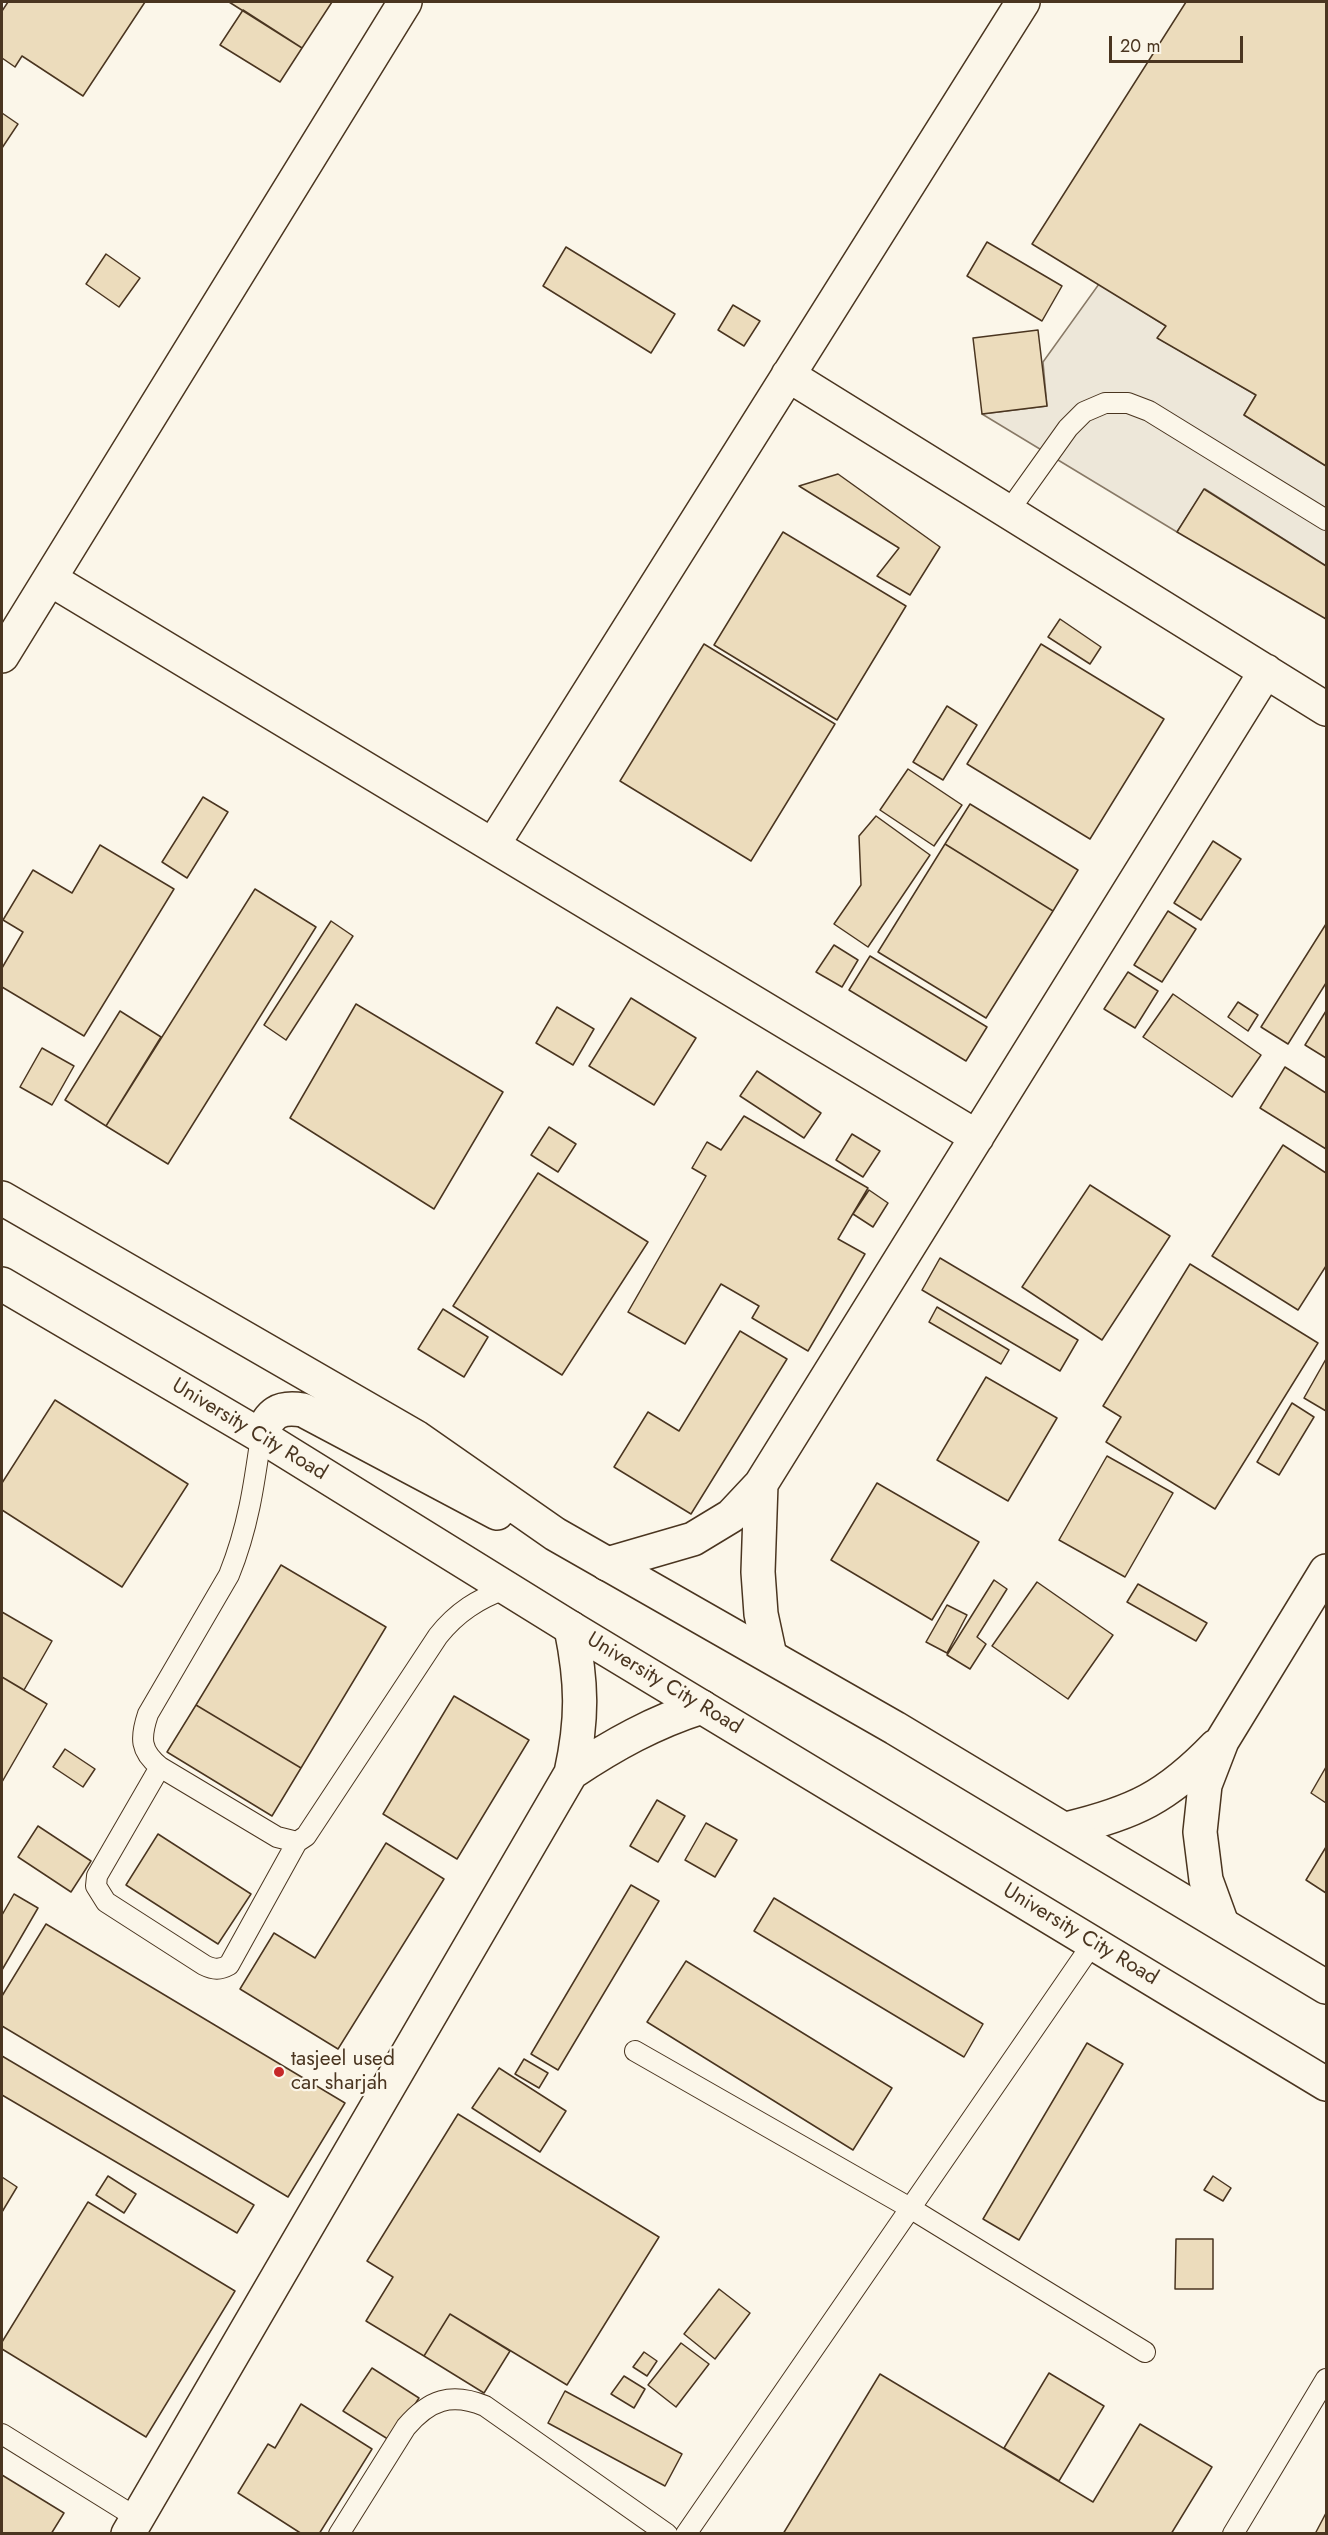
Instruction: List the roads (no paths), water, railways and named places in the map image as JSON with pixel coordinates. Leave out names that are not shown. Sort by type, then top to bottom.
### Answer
[{"type":"street","points":[[2,656],[405,2]]},
{"type":"street","points":[[493,845],[1023,2]]},
{"type":"street","points":[[788,375],[1326,709]]},
{"type":"street","points":[[50,579],[977,1137]]},
{"type":"street","points":[[607,1564],[693,1539],[731,1516],[761,1484],[1266,671]]},
{"type":"street","points":[[2,1198],[416,1437],[555,1534],[770,1656],[1066,1829],[1326,1987]]},
{"type":"street","name":"University City Road","points":[[2,1284],[261,1436],[571,1628],[1326,2084]]},
{"type":"street","points":[[261,1436],[266,1423],[276,1412],[289,1407],[303,1410],[486,1508],[555,1534]]},
{"type":"street","points":[[761,1484],[758,1572],[761,1614],[770,1656]]},
{"type":"street","points":[[1222,1924],[1206,1880],[1200,1832],[1205,1785],[1222,1741],[1326,1571]]},
{"type":"street","points":[[132,2526],[571,1773],[579,1737],[581,1700],[579,1664],[571,1628]]},
{"type":"street","points":[[571,1773],[634,1733],[668,1718],[702,1707]]},
{"type":"street","points":[[1066,1829],[1110,1818],[1152,1800],[1189,1774],[1222,1741]]},
{"type":"lane","points":[[1008,512],[1068,428],[1084,412],[1105,403],[1128,403],[1149,411],[1326,520]]},
{"type":"lane","points":[[261,1436],[250,1510],[229,1575],[148,1714],[142,1731],[143,1745],[148,1758],[160,1767],[278,1837],[297,1842]]},
{"type":"lane","points":[[160,1767],[97,1876],[96,1886],[106,1902],[204,1965],[213,1969],[221,1969],[229,1965],[297,1842],[306,1836],[438,1636],[452,1619],[468,1606],[507,1588]]},
{"type":"lane","points":[[686,2534],[1093,1943]]},
{"type":"lane","points":[[635,2051],[910,2208],[1145,2352]]},
{"type":"lane","points":[[1233,2534],[1326,2379]]},
{"type":"lane","points":[[339,2534],[406,2427],[418,2414],[433,2403],[450,2399],[468,2399],[492,2411],[667,2534]]},
{"type":"lane","points":[[2,2434],[132,2526]]},
{"type":"place","name":"tasjeel used car sharjah","points":[[279,2072]]}]
